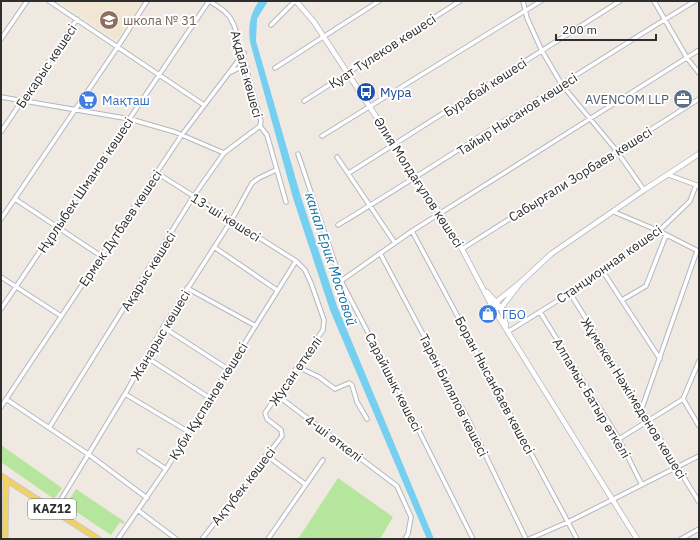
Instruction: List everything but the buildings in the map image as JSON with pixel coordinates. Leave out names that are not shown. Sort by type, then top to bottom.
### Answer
[{"type":"main road","name":"Әлия Молдағұлов көшесі","points":[[296,1],[325,37],[417,177],[462,249],[483,286],[493,308],[506,326],[614,499],[637,539]]},
{"type":"main road","points":[[508,296],[496,302],[493,308],[500,308],[508,296],[551,254],[699,154]]},
{"type":"main road","name":"Әлия Молдағұлов көшесі","points":[[483,286],[500,308],[504,316],[506,326]]},
{"type":"main road","points":[[483,286],[497,296],[508,296]]},
{"type":"main road","points":[[504,316],[508,296]]},
{"type":"main road","name":"KAZ12","points":[[1,476],[98,539]]},
{"type":"main road","points":[[5,539],[6,480]]},
{"type":"street","points":[[1,39],[27,1]]},
{"type":"street","points":[[49,1],[204,105]]},
{"type":"street","points":[[1,219],[118,48],[147,1]]},
{"type":"street","name":"Ақдала көшесі","points":[[209,1],[225,10],[231,16],[248,68],[261,121],[260,126],[267,135],[286,202]]},
{"type":"street","name":"Нұрлыбек Шманов көшесі","points":[[1,309],[209,1]]},
{"type":"street","points":[[271,25],[296,1]]},
{"type":"street","points":[[275,68],[379,1]]},
{"type":"street","name":"Қуат Түлеков көшесі","points":[[304,101],[460,1]]},
{"type":"street","points":[[523,1],[542,51],[562,85],[616,150],[644,190]]},
{"type":"street","points":[[322,136],[542,1]]},
{"type":"street","name":"Бурабай көшесi","points":[[349,173],[620,1]]},
{"type":"street","points":[[654,1],[666,19],[687,58],[699,74]]},
{"type":"street","name":"Тайыр Нысанов көшесi","points":[[338,225],[417,177],[695,1]]},
{"type":"street","name":"Бекарыс көшесі","points":[[1,132],[77,19]]},
{"type":"street","points":[[1,29],[5,32]]},
{"type":"street","points":[[341,281],[412,231],[699,50]]},
{"type":"street","name":"Ермек Дүтбаев көшесi","points":[[2,404],[182,136],[244,53]]},
{"type":"street","points":[[231,72],[239,68],[248,68]]},
{"type":"street","points":[[1,97],[130,119],[182,136],[224,153]]},
{"type":"street","name":"Сабырғали Зорбаев көшесі","points":[[462,249],[616,150],[699,99]]},
{"type":"street","name":"Ақарыс көшесi","points":[[49,428],[194,197],[224,153],[258,130],[260,126]]},
{"type":"street","name":"Сарайшық көшесі","points":[[298,154],[341,281],[403,399],[473,539]]},
{"type":"street","points":[[337,157],[371,205],[395,243]]},
{"type":"street","name":"Жанарыс көшесі","points":[[54,511],[125,394],[163,327],[231,221],[252,183],[276,170]]},
{"type":"street","name":"13-ші көшесi","points":[[157,173],[296,261]]},
{"type":"street","points":[[669,175],[698,185]]},
{"type":"street","name":"Станционная көшесі","points":[[509,331],[570,293],[659,231],[690,202],[698,185]]},
{"type":"street","points":[[15,199],[101,256]]},
{"type":"street","points":[[614,212],[659,231],[698,251],[642,408]]},
{"type":"street","name":"Боран Нысанбаев көшесі","points":[[412,231],[577,539]]},
{"type":"street","points":[[622,300],[646,286],[666,235]]},
{"type":"street","points":[[214,247],[277,290]]},
{"type":"street","name":"Тарен Билялов көшесі","points":[[380,253],[469,421],[527,539]]},
{"type":"street","name":"Куби Құспанов көшесi","points":[[118,539],[139,511],[166,469],[254,325],[296,261]]},
{"type":"street","name":"Жусан өткелі","points":[[282,433],[265,416],[325,325],[311,283],[305,270],[296,261]]},
{"type":"street","points":[[602,270],[660,359]]},
{"type":"street","points":[[1,277],[61,316]]},
{"type":"street","points":[[187,288],[254,325]]},
{"type":"street","name":"Жұмекен Нәжімеденов көшесі","points":[[570,293],[699,502]]},
{"type":"street","name":"Алпамыс Батыр өткелі","points":[[540,312],[619,439],[642,485]]},
{"type":"street","points":[[163,327],[228,369]]},
{"type":"street","points":[[146,357],[210,398]]},
{"type":"street","points":[[619,439],[683,400],[699,361]]},
{"type":"street","points":[[298,367],[319,377],[335,389],[349,383],[352,385],[359,406],[367,420]]},
{"type":"street","points":[[125,394],[189,432]]},
{"type":"street","name":"4-шi өткелi","points":[[278,396],[397,486],[411,517],[408,534],[405,539]]},
{"type":"street","points":[[6,399],[88,454],[147,498]]},
{"type":"street","points":[[683,400],[699,426]]},
{"type":"street","name":"Ақтүбек көшесi","points":[[202,539],[282,433]]},
{"type":"street","points":[[139,451],[166,469]]},
{"type":"street","points":[[266,455],[305,484]]},
{"type":"street","points":[[527,539],[568,522],[699,456]]},
{"type":"street","points":[[268,539],[323,460]]},
{"type":"street","points":[[139,511],[176,539]]},
{"type":"street","points":[[682,539],[699,529]]},
{"type":"shaded area","name":"школа № 31","points":[[60,1],[143,1],[117,40]]},
{"type":"green space","points":[[1,445],[62,488],[54,499],[1,462]]},
{"type":"green space","points":[[338,478],[393,517],[380,539],[298,539]]},
{"type":"green space","points":[[76,489],[125,522],[123,524],[120,522],[111,535],[66,505]]},
{"type":"water","name":"канал Ерик Мостовой","points":[[259,1],[268,1],[257,19],[256,41],[301,197],[337,306],[434,539],[427,539],[330,310],[293,198],[250,42],[250,20]]},
{"type":"place","name":"школа № 31","points":[[109,20]]},
{"type":"place","name":"Мура","points":[[366,92]]},
{"type":"place","name":"AVENCOM LLP","points":[[683,99]]},
{"type":"place","name":"Мақташ","points":[[88,100]]},
{"type":"place","name":"ГБО","points":[[488,314]]}]
